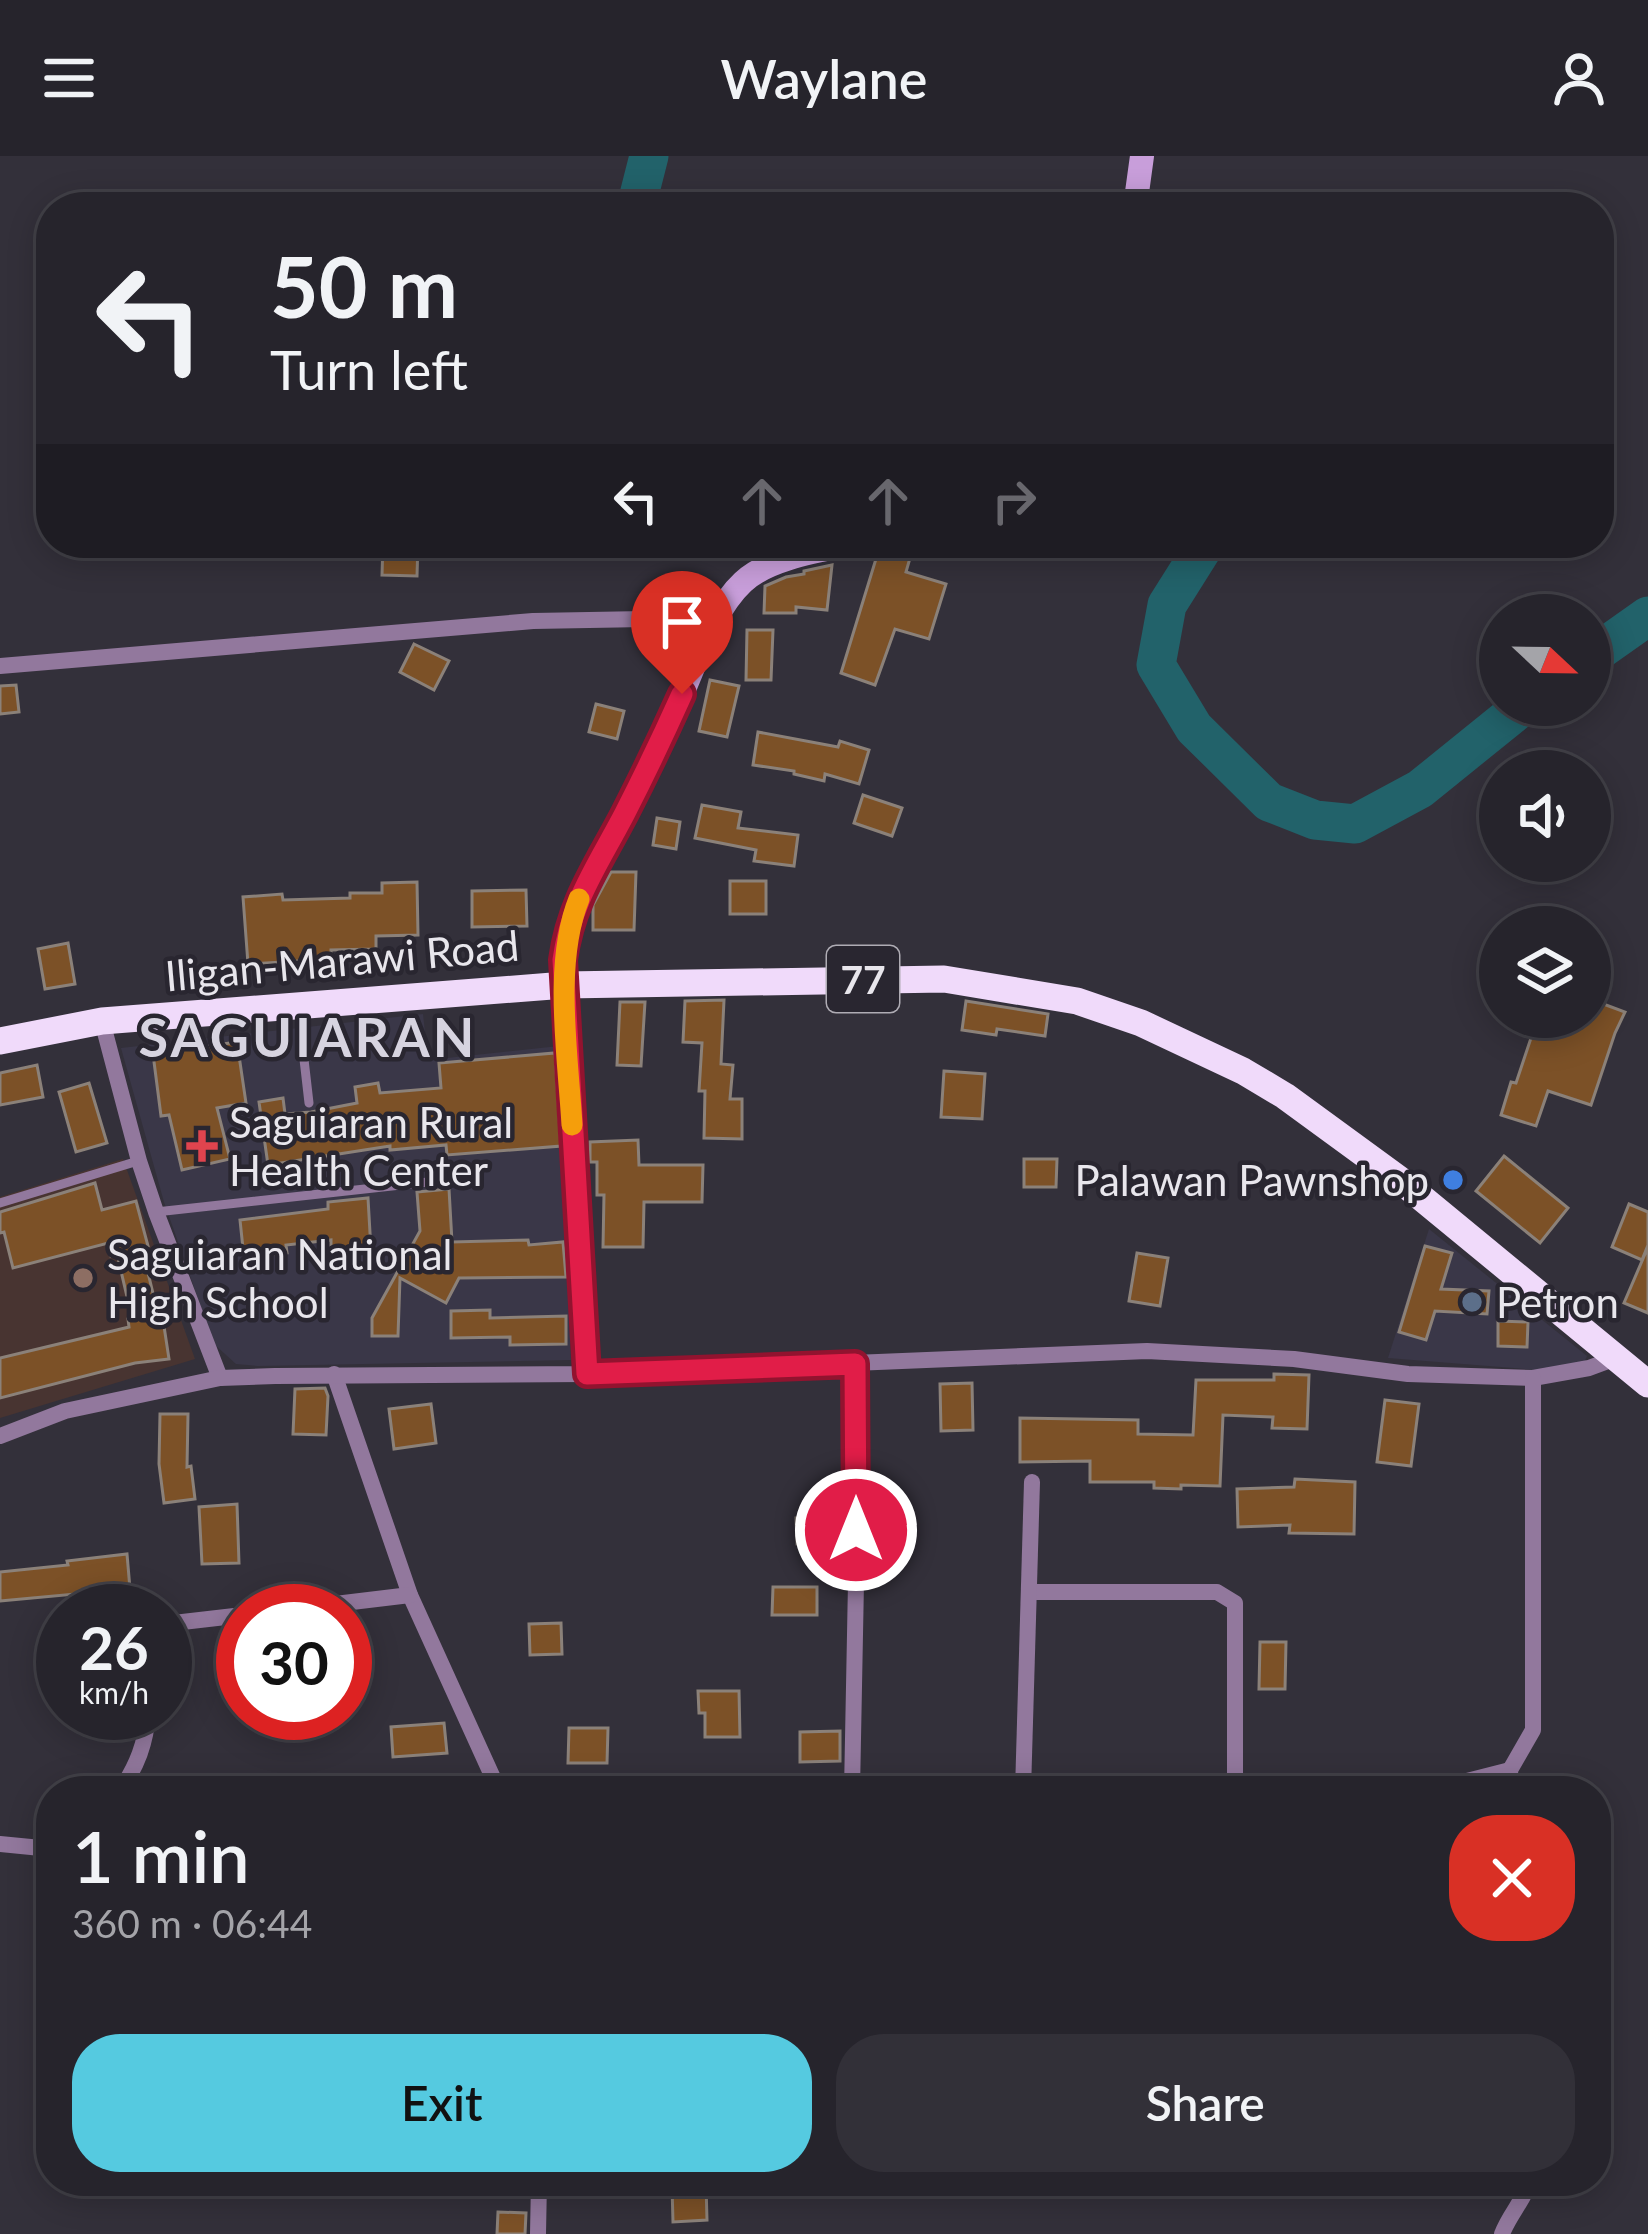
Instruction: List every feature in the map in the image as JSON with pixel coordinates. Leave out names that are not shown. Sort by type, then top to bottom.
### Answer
[{"type":"highway","name":"Iligan-Marawi Road","points":[[0,1041],[103,1021],[565,985],[944,979],[1077,1000],[1244,1071],[1285,1096],[1400,1180],[1648,1384]]},
{"type":"main road","points":[[1137,192],[1142,156]]},
{"type":"main road","points":[[565,985],[566,941],[581,894],[710,632],[733,594],[752,575],[796,558]]},
{"type":"street","points":[[0,667],[533,621],[645,619],[710,632]]},
{"type":"street","points":[[565,985],[587,1374]]},
{"type":"street","points":[[103,1021],[139,1161],[220,1378]]},
{"type":"street","points":[[0,1436],[64,1411],[220,1378],[587,1374],[1147,1351],[1294,1359],[1408,1374],[1533,1378],[1616,1358]]},
{"type":"street","points":[[852,1776],[855,1364]]},
{"type":"street","points":[[334,1374],[410,1595],[493,1776]]},
{"type":"street","points":[[1510,1776],[1533,1730],[1533,1378]]},
{"type":"street","points":[[1023,1776],[1032,1482]]},
{"type":"street","points":[[1029,1592],[1216,1592],[1235,1603],[1238,1776]]},
{"type":"street","points":[[372,1600],[410,1595]]},
{"type":"street","points":[[130,1776],[144,1740]]},
{"type":"street","points":[[1486,1776],[1510,1770]]},
{"type":"street","points":[[0,1844],[36,1848]]},
{"type":"street","points":[[538,2234],[539,2196]]},
{"type":"street","points":[[1502,2234],[1524,2196]]},
{"type":"lane","points":[[298,1006],[309,1103]]},
{"type":"lane","points":[[0,1203],[139,1161]]},
{"type":"lane","points":[[156,1212],[437,1181]]},
{"type":"shaded area","points":[[423,1014],[428,1060],[559,1046],[571,1360],[236,1364],[214,1344],[164,1202],[121,1048]]},
{"type":"shaded area","name":"Saguiaran National High School","points":[[123,1159],[195,1359],[0,1418],[0,1197]]},
{"type":"shaded area","points":[[1429,1229],[1587,1356],[1583,1365],[1550,1371],[1388,1358]]},
{"type":"building","points":[[383,558],[418,558],[417,576],[382,575]]},
{"type":"building","points":[[876,558],[910,558],[906,572],[946,584],[929,639],[895,629],[875,685],[841,673]]},
{"type":"building","points":[[832,565],[827,610],[796,607],[796,613],[764,613],[765,586]]},
{"type":"building","points":[[747,630],[773,630],[771,680],[746,680]]},
{"type":"building","points":[[414,644],[449,661],[434,690],[400,672]]},
{"type":"building","points":[[710,680],[739,686],[727,737],[699,731]]},
{"type":"building","points":[[16,685],[19,712],[0,714],[0,686]]},
{"type":"building","points":[[596,704],[624,711],[617,739],[589,732]]},
{"type":"building","points":[[758,732],[838,747],[840,741],[869,750],[859,784],[825,774],[824,781],[753,765]]},
{"type":"building","points":[[863,795],[902,808],[892,836],[854,823]]},
{"type":"building","points":[[702,805],[741,812],[738,828],[798,835],[794,866],[754,861],[756,850],[695,838]]},
{"type":"building","points":[[657,818],[680,822],[676,849],[653,845]]},
{"type":"building","points":[[611,872],[636,872],[634,930],[593,930],[593,905]]},
{"type":"building","points":[[730,881],[766,881],[766,914],[730,914]]},
{"type":"building","points":[[417,882],[418,935],[376,936],[376,949],[331,950],[331,959],[248,964],[243,897],[350,898],[350,893],[382,893],[382,883]]},
{"type":"building","points":[[526,890],[527,926],[472,927],[472,891]]},
{"type":"building","points":[[68,943],[75,984],[45,989],[38,949]]},
{"type":"building","points":[[724,1000],[721,1064],[733,1065],[730,1099],[742,1099],[742,1139],[704,1138],[705,1091],[699,1091],[702,1043],[683,1042],[685,1001]]},
{"type":"building","points":[[966,1001],[1048,1014],[1045,1036],[962,1030]]},
{"type":"building","points":[[620,1002],[645,1002],[641,1066],[617,1065]]},
{"type":"building","points":[[1611,1007],[1625,1012],[1591,1105],[1548,1091],[1536,1126],[1501,1115],[1511,1082],[1516,1083],[1531,1038],[1611,1038]]},
{"type":"building","points":[[237,1042],[246,1103],[217,1108],[230,1159],[182,1170],[169,1115],[161,1116],[153,1054]]},
{"type":"building","points":[[555,1053],[561,1146],[447,1155],[446,1145],[390,1150],[390,1146],[268,1165],[259,1102],[283,1098],[285,1114],[311,1112],[357,1103],[355,1087],[378,1083],[380,1093],[441,1088],[439,1063]]},
{"type":"building","points":[[37,1065],[43,1097],[0,1105],[0,1073]]},
{"type":"building","points":[[944,1071],[985,1074],[982,1119],[941,1117]]},
{"type":"building","points":[[89,1083],[107,1143],[76,1152],[59,1092]]},
{"type":"building","points":[[638,1140],[639,1165],[703,1165],[702,1202],[644,1202],[643,1247],[603,1247],[604,1195],[597,1195],[597,1162],[590,1162],[590,1142]]},
{"type":"building","points":[[1504,1156],[1568,1208],[1540,1243],[1476,1191]]},
{"type":"building","points":[[1024,1159],[1057,1159],[1056,1187],[1024,1187]]},
{"type":"building","points":[[95,1183],[102,1210],[136,1201],[148,1246],[142,1248],[158,1314],[162,1313],[169,1359],[135,1363],[0,1398],[0,1358],[129,1327],[132,1318],[117,1254],[111,1256],[108,1243],[13,1268],[4,1232],[0,1233],[0,1212]]},
{"type":"building","points":[[449,1189],[452,1242],[563,1242],[566,1277],[459,1278],[446,1303],[400,1278],[398,1336],[372,1336],[372,1318],[420,1231],[417,1192]]},
{"type":"building","points":[[368,1198],[371,1250],[331,1253],[331,1240],[286,1245],[287,1253],[244,1258],[240,1220],[328,1209],[328,1202]]},
{"type":"building","points":[[1629,1204],[1648,1212],[1648,1245],[1642,1260],[1612,1247]]},
{"type":"building","points":[[1425,1246],[1452,1253],[1441,1289],[1489,1291],[1487,1314],[1435,1311],[1426,1340],[1399,1332]]},
{"type":"building","points":[[1648,1247],[1648,1313],[1624,1303]]},
{"type":"building","points":[[1137,1253],[1168,1258],[1160,1306],[1129,1301]]},
{"type":"building","points":[[490,1310],[490,1318],[566,1316],[566,1344],[510,1345],[510,1337],[451,1338],[451,1311]]},
{"type":"building","points":[[1498,1321],[1528,1322],[1527,1347],[1498,1346]]},
{"type":"building","points":[[1274,1374],[1309,1375],[1307,1429],[1272,1428],[1273,1417],[1223,1415],[1220,1486],[1181,1485],[1181,1489],[1154,1488],[1154,1482],[1090,1482],[1090,1461],[1020,1462],[1020,1418],[1138,1420],[1138,1434],[1193,1435],[1196,1380],[1274,1380]]},
{"type":"building","points":[[972,1383],[973,1430],[941,1431],[940,1384]]},
{"type":"building","points":[[325,1388],[326,1435],[293,1434],[295,1389]]},
{"type":"building","points":[[1385,1400],[1419,1404],[1411,1466],[1377,1462]]},
{"type":"building","points":[[431,1404],[436,1443],[394,1449],[389,1409]]},
{"type":"building","points":[[160,1414],[188,1414],[187,1467],[191,1466],[195,1499],[164,1503]]},
{"type":"building","points":[[1295,1479],[1355,1482],[1354,1534],[1289,1533],[1290,1525],[1238,1527],[1237,1489],[1294,1487]]},
{"type":"building","points":[[237,1504],[239,1563],[202,1564],[199,1507]]},
{"type":"building","points":[[836,1516],[837,1543],[797,1544],[796,1518]]},
{"type":"building","points":[[127,1554],[130,1584],[36,1584],[36,1598],[0,1601],[0,1572],[68,1565],[67,1561]]},
{"type":"building","points":[[773,1587],[817,1587],[817,1615],[772,1615]]},
{"type":"building","points":[[561,1623],[562,1654],[530,1655],[529,1624]]},
{"type":"building","points":[[1260,1642],[1286,1642],[1285,1689],[1259,1689]]},
{"type":"building","points":[[698,1691],[739,1691],[740,1737],[705,1737],[705,1713],[699,1713]]},
{"type":"building","points":[[444,1723],[447,1753],[393,1757],[391,1727]]},
{"type":"building","points":[[569,1728],[608,1728],[607,1763],[568,1763]]},
{"type":"building","points":[[840,1731],[840,1761],[800,1762],[800,1732]]},
{"type":"building","points":[[672,2196],[706,2196],[707,2220],[673,2222]]},
{"type":"building","points":[[498,2212],[526,2213],[525,2234],[497,2234]]},
{"type":"waterway","points":[[640,192],[649,156]]},
{"type":"waterway","points":[[1197,558],[1167,605],[1156,665],[1194,728],[1269,802],[1315,820],[1355,824],[1420,789],[1498,726]]},
{"type":"waterway","points":[[1611,642],[1648,616]]},
{"type":"slow traffic","points":[[572,1125],[563,960],[579,899]]},
{"type":"place","name":"Saguiaran Rural Health Center","points":[[202,1146]]},
{"type":"place","name":"Palawan Pawnshop","points":[[1453,1180]]},
{"type":"place","name":"Saguiaran National High School","points":[[83,1278]]},
{"type":"place","name":"Petron","points":[[1472,1302]]},
{"type":"district","name":"SAGUIARAN","points":[[308,1036]]},
{"type":"route","points":[[682,694],[581,894],[563,960],[587,1374],[855,1364],[856,1530]]}]
